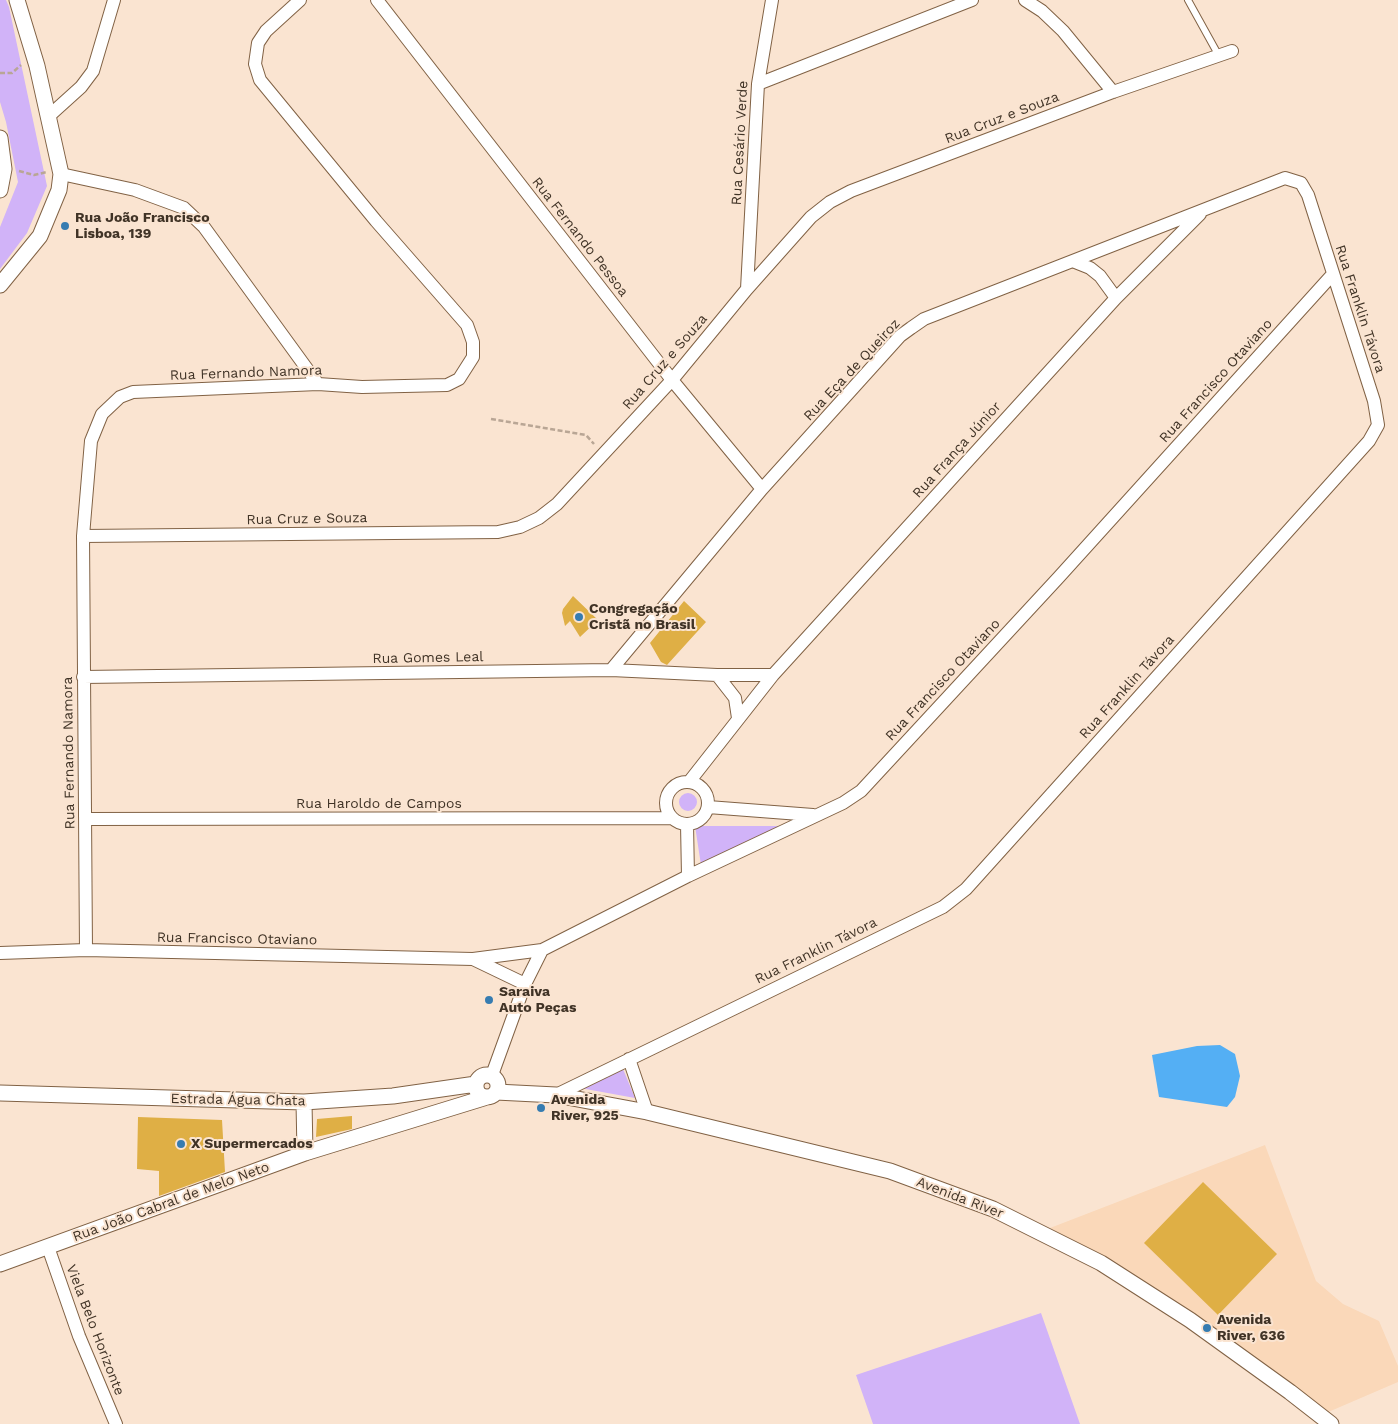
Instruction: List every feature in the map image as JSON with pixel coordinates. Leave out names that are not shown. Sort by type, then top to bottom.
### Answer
[{"type":"street","points":[[0,285],[40,236],[60,190],[61,174],[50,115],[38,66],[17,0]]},
{"type":"street","points":[[50,115],[80,87],[93,71],[114,0]]},
{"type":"street","name":"Rua Fernando Namora","points":[[86,950],[83,536],[91,441],[95,426],[102,414],[120,396],[133,392],[318,384],[362,387],[447,384],[459,379],[473,357],[473,342],[467,325],[376,221],[260,80],[255,64],[258,43],[266,31],[300,0]]},
{"type":"street","name":"Rua Fernando Pessoa","points":[[377,0],[672,380],[762,490]]},
{"type":"street","name":"Rua Cesário Verde","points":[[747,289],[758,84],[772,0]]},
{"type":"street","points":[[758,84],[972,0]]},
{"type":"street","points":[[1025,0],[1042,11],[1063,31],[1113,92]]},
{"type":"street","name":"Rua Cruz e Souza","points":[[83,536],[498,532],[520,527],[539,518],[557,504],[672,380],[747,289],[811,217],[830,202],[851,191],[1113,92],[1232,51]]},
{"type":"street","points":[[0,138],[4,169],[0,190]]},
{"type":"street","points":[[61,174],[135,190],[184,208],[204,227],[318,384]]},
{"type":"street","name":"Rua Eça de Queiroz","points":[[611,670],[762,490],[900,336],[924,319],[1075,262],[1205,208],[1285,178]]},
{"type":"street","name":"Rua Franklin Távora","points":[[556,1095],[943,906],[966,888],[1369,441],[1378,425],[1377,414],[1308,195],[1301,183],[1285,178]]},
{"type":"street","name":"Rua França Júnior","points":[[689,782],[773,675],[1116,298],[1205,208]]},
{"type":"street","points":[[1075,262],[1090,268],[1100,276],[1116,298]]},
{"type":"street","name":"Rua Francisco Otaviano","points":[[0,953],[86,950],[473,959],[542,950],[688,876],[813,815],[843,803],[861,791],[1065,570],[1333,274]]},
{"type":"street","name":"Rua Gomes Leal","points":[[84,678],[611,670],[717,676],[773,675]]},
{"type":"street","points":[[717,676],[735,698],[738,718]]},
{"type":"street","points":[[689,782],[703,788],[707,794],[708,807],[702,819],[687,824],[672,818],[666,804],[670,790],[675,785],[689,782]]},
{"type":"street","points":[[708,807],[813,815]]},
{"type":"street","name":"Rua Haroldo de Campos","points":[[85,819],[672,818]]},
{"type":"street","points":[[687,824],[688,876]]},
{"type":"street","points":[[493,1086],[525,984],[542,950]]},
{"type":"street","name":"Rua Francisco Otaviano","points":[[473,959],[525,984]]},
{"type":"street","points":[[629,1058],[647,1112]]},
{"type":"street","name":"Estrada Água Chata","points":[[0,1093],[304,1102],[393,1096],[476,1084],[480,1094],[493,1086]]},
{"type":"street","name":"Avenida River","points":[[493,1086],[556,1095],[647,1112],[890,1171],[993,1209],[1101,1263],[1190,1320],[1331,1424]]},
{"type":"street","name":"Rua João Cabral de Melo Neto","points":[[0,1264],[493,1086]]},
{"type":"street","points":[[304,1102],[305,1153]]},
{"type":"street","name":"Viela Belo Horizonte","points":[[48,1247],[79,1336],[116,1424]]},
{"type":"lane","points":[[1188,0],[1219,56]]},
{"type":"path","points":[[0,73],[12,73],[22,65],[38,66]]},
{"type":"path","points":[[4,169],[34,175],[45,172],[61,174]]},
{"type":"path","points":[[491,419],[586,435],[602,455]]},
{"type":"shaded area","points":[[0,0],[6,0],[9,7],[47,186],[27,233],[0,269],[0,227],[18,182],[0,102]]},
{"type":"shaded area","points":[[684,793],[692,793],[697,798],[695,809],[684,811],[679,806],[679,798]]},
{"type":"shaded area","points":[[695,826],[780,826],[701,865]]},
{"type":"shaded area","points":[[623,1069],[635,1098],[580,1088]]},
{"type":"shaded area","points":[[1265,1145],[1316,1281],[1343,1304],[1379,1321],[1398,1366],[1398,1382],[1326,1413],[1180,1306],[1050,1228]]},
{"type":"shaded area","points":[[1041,1313],[1080,1424],[873,1424],[856,1375]]},
{"type":"water","points":[[1220,1045],[1235,1054],[1240,1076],[1235,1097],[1227,1107],[1159,1097],[1152,1055],[1197,1046]]},
{"type":"building","name":"Congregação Cristã no Brasil","points":[[573,596],[598,620],[580,637],[570,621],[565,626],[562,613]]},
{"type":"building","points":[[684,601],[706,622],[667,665],[661,662],[650,643]]},
{"type":"building","points":[[352,1116],[352,1129],[316,1137],[317,1119]]},
{"type":"building","name":"X Supermercados","points":[[138,1117],[222,1120],[225,1172],[159,1196],[159,1171],[137,1169]]},
{"type":"building","points":[[1203,1182],[1277,1254],[1218,1315],[1144,1243]]},
{"type":"place","name":"Rua João Francisco Lisboa, 139","points":[[65,226]]},
{"type":"place","name":"Congregação Cristã no Brasil","points":[[579,617]]},
{"type":"place","name":"Saraiva Auto Peças","points":[[489,1000]]},
{"type":"place","name":"Avenida River, 925","points":[[541,1108]]},
{"type":"place","name":"X Supermercados","points":[[181,1144]]},
{"type":"place","name":"Avenida River, 636","points":[[1207,1328]]}]
